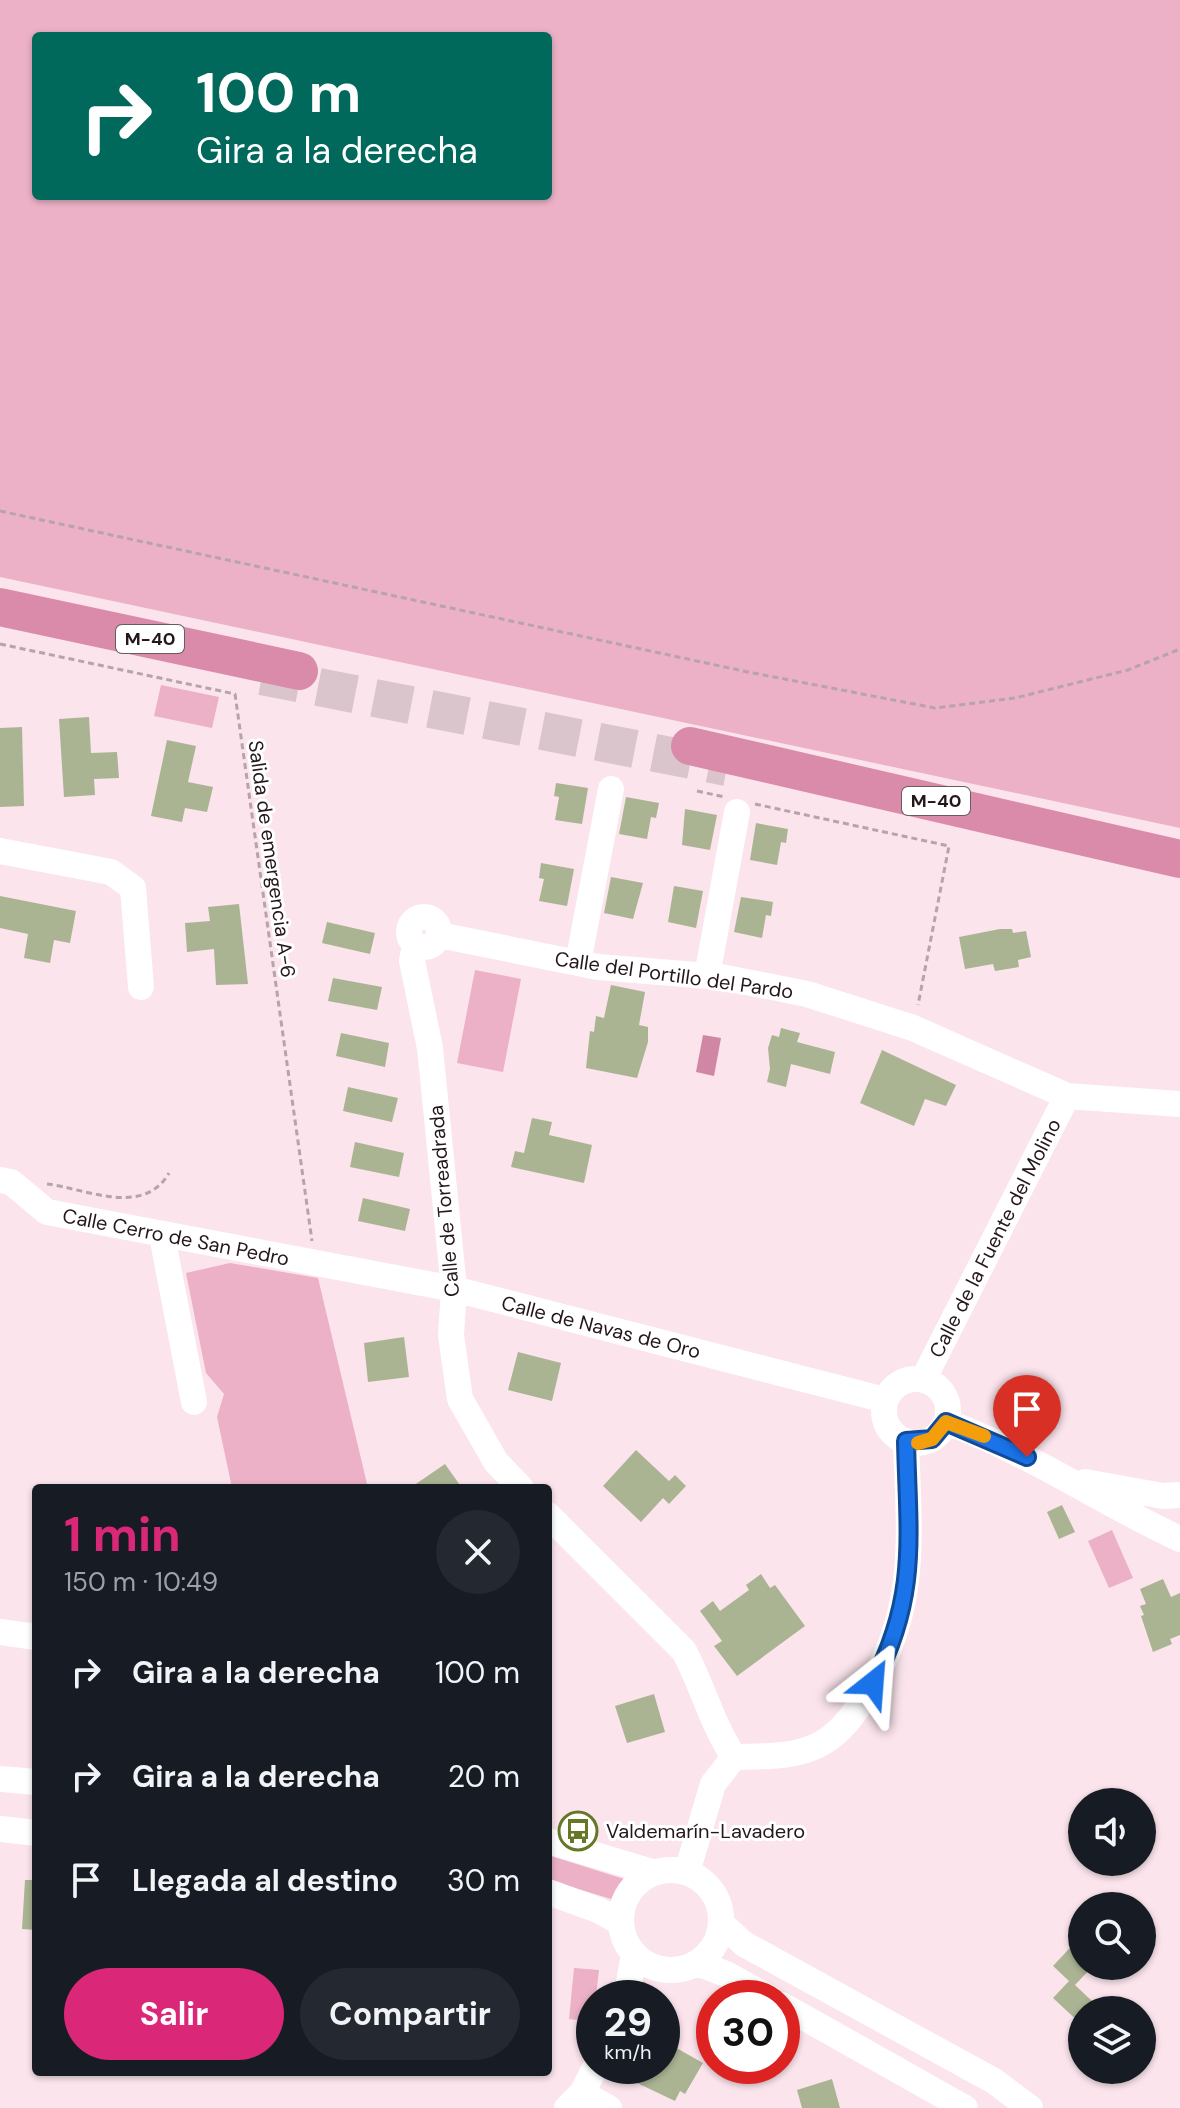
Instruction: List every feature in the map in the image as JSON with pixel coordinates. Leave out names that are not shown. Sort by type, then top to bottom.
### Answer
[{"type":"highway","name":"M-40","points":[[0,607],[299,671]]},
{"type":"highway","name":"M-40","points":[[690,746],[1180,859]]},
{"type":"street","points":[[578,963],[611,789]]},
{"type":"street","points":[[707,976],[735,803]]},
{"type":"street","points":[[0,851],[111,872],[133,888],[141,987]]},
{"type":"street","name":"Calle del Portillo del Pardo","points":[[427,940],[578,963],[707,976],[807,994],[913,1028],[1067,1096],[1180,1104]]},
{"type":"street","name":"Calle de Torreadrada","points":[[427,940],[412,961],[430,1048],[454,1289],[451,1335],[460,1399],[496,1462],[517,1484]]},
{"type":"street","name":"Calle de la Fuente del Molino","points":[[923,1380],[1067,1096]]},
{"type":"street","name":"Calle Cerro de San Pedro","points":[[6,1181],[47,1212],[315,1265]]},
{"type":"street","points":[[162,1236],[194,1402]]},
{"type":"street","name":"Calle de Navas de Oro","points":[[315,1265],[454,1289],[885,1400]]},
{"type":"street","points":[[923,1380],[941,1391],[947,1401],[946,1422],[932,1439],[906,1441],[891,1432],[886,1422],[885,1400],[896,1385],[923,1380]]},
{"type":"street","points":[[946,1422],[980,1434],[1075,1481],[1111,1505],[1178,1538]]},
{"type":"street","points":[[687,1872],[713,1784],[734,1757],[790,1754],[825,1742],[858,1709],[893,1645],[907,1594],[906,1441]]},
{"type":"street","points":[[1075,1481],[1174,1500]]},
{"type":"street","points":[[1151,1524],[1174,1500]]},
{"type":"street","points":[[1174,1500],[1178,1538]]},
{"type":"street","points":[[552,1519],[684,1651],[716,1730],[734,1757]]},
{"type":"street","points":[[0,1632],[32,1636]]},
{"type":"street","points":[[0,1779],[32,1782]]},
{"type":"street","points":[[0,1795],[32,1798]]},
{"type":"street","points":[[0,1829],[32,1833]]},
{"type":"street","points":[[552,1842],[652,1872],[669,1869],[687,1872],[701,1879],[714,1893],[722,1924],[744,1944],[994,2081],[1030,2108]]},
{"type":"street","points":[[652,1872],[630,1889],[623,1902],[620,1922],[625,1942],[634,1955],[661,1970],[680,1970],[697,1963],[713,1948],[722,1924]]},
{"type":"street","points":[[552,1893],[598,1910],[620,1922]]},
{"type":"street","points":[[629,1980],[634,1955]]},
{"type":"street","points":[[697,1963],[737,1980]]},
{"type":"street","points":[[652,1980],[661,1970]]},
{"type":"street","points":[[800,2015],[965,2108]]},
{"type":"street","points":[[574,2100],[609,2108]]},
{"type":"path","points":[[0,511],[733,669],[935,708],[1015,698],[1128,670],[1180,649]]},
{"type":"path","name":"Salida de emergencia A-6","points":[[0,644],[235,694],[315,1265]]},
{"type":"path","points":[[697,791],[735,803],[949,846],[913,1028]]},
{"type":"path","points":[[6,1181],[67,1187],[99,1196],[124,1198],[148,1192],[169,1173]]},
{"type":"shaded area","points":[[0,0],[1180,0],[1180,828],[0,577]]},
{"type":"shaded area","points":[[161,685],[219,697],[212,728],[154,716]]},
{"type":"shaded area","points":[[475,970],[521,979],[503,1072],[457,1063]]},
{"type":"shaded area","points":[[703,1035],[721,1038],[714,1076],[696,1072]]},
{"type":"shaded area","points":[[230,1263],[318,1278],[367,1484],[231,1484],[217,1417],[224,1394],[206,1373],[186,1273]]},
{"type":"shaded area","points":[[1112,1530],[1133,1578],[1109,1588],[1088,1541]]},
{"type":"shaded area","points":[[552,1856],[627,1880],[618,1901],[552,1881]]},
{"type":"shaded area","points":[[574,1968],[599,1970],[598,1980],[576,1980],[576,2020],[569,2019]]},
{"type":"building","points":[[89,717],[91,753],[117,752],[119,778],[94,779],[95,795],[64,797],[59,719]]},
{"type":"building","points":[[22,727],[24,806],[0,807],[0,728]]},
{"type":"building","points":[[167,740],[196,746],[188,782],[213,787],[207,812],[185,808],[182,822],[151,816]]},
{"type":"building","points":[[556,783],[588,788],[582,824],[555,820],[559,797],[554,796]]},
{"type":"building","points":[[626,797],[659,803],[656,818],[651,817],[647,839],[619,834]]},
{"type":"building","points":[[685,809],[717,815],[710,850],[682,845]]},
{"type":"building","points":[[756,823],[788,829],[786,843],[781,842],[777,865],[750,860]]},
{"type":"building","points":[[541,863],[574,869],[567,906],[539,901],[544,879],[539,878]]},
{"type":"building","points":[[611,877],[643,883],[633,919],[604,913]]},
{"type":"building","points":[[674,886],[703,891],[696,928],[668,922]]},
{"type":"building","points":[[0,896],[76,911],[70,943],[54,940],[50,963],[24,958],[28,934],[0,928]]},
{"type":"building","points":[[741,897],[773,902],[771,916],[766,915],[762,938],[734,932]]},
{"type":"building","points":[[239,904],[248,984],[216,985],[214,949],[187,952],[185,923],[210,921],[208,907]]},
{"type":"building","points":[[327,922],[375,933],[370,954],[322,943]]},
{"type":"building","points":[[1012,929],[1013,933],[1026,931],[1031,957],[1018,960],[1019,967],[995,971],[993,964],[965,969],[959,937]]},
{"type":"building","points":[[333,978],[382,987],[377,1010],[328,1001]]},
{"type":"building","points":[[611,985],[645,992],[639,1025],[648,1027],[648,1042],[637,1078],[586,1068],[590,1031],[594,1032],[596,1016],[604,1018]]},
{"type":"building","points":[[781,1028],[800,1033],[797,1042],[835,1052],[830,1074],[791,1064],[786,1087],[767,1082],[770,1069],[768,1048],[772,1035],[779,1037]]},
{"type":"building","points":[[341,1033],[389,1043],[385,1067],[336,1056]]},
{"type":"building","points":[[882,1050],[956,1085],[946,1106],[925,1099],[914,1126],[860,1103]]},
{"type":"building","points":[[348,1087],[398,1098],[392,1122],[343,1111]]},
{"type":"building","points":[[532,1118],[552,1122],[549,1135],[592,1145],[584,1183],[511,1167],[515,1151],[524,1153]]},
{"type":"building","points":[[355,1142],[404,1153],[399,1177],[350,1167]]},
{"type":"building","points":[[363,1198],[410,1209],[405,1231],[358,1221]]},
{"type":"building","points":[[404,1337],[409,1377],[368,1382],[364,1343]]},
{"type":"building","points":[[518,1352],[561,1363],[552,1401],[508,1390]]},
{"type":"building","points":[[636,1450],[669,1481],[675,1475],[686,1486],[669,1504],[663,1498],[641,1522],[603,1486]]},
{"type":"building","points":[[445,1464],[459,1484],[416,1484]]},
{"type":"building","points":[[1062,1505],[1075,1532],[1059,1539],[1047,1512]]},
{"type":"building","points":[[761,1574],[770,1588],[775,1585],[805,1626],[737,1676],[714,1646],[722,1641],[700,1611],[713,1601],[720,1611],[749,1590],[746,1585]]},
{"type":"building","points":[[1163,1579],[1171,1597],[1180,1593],[1180,1635],[1170,1639],[1172,1644],[1153,1652],[1141,1616],[1144,1615],[1140,1606],[1146,1604],[1140,1589]]},
{"type":"building","points":[[654,1694],[665,1732],[627,1743],[615,1706]]},
{"type":"building","points":[[25,1880],[32,1880],[32,1930],[22,1929]]},
{"type":"building","points":[[1068,1950],[1068,1980],[1080,1980],[1075,1985],[1087,1996],[1068,1996],[1068,2012],[1053,1998],[1069,1981],[1053,1966]]},
{"type":"building","points":[[680,2050],[696,2059],[696,2075],[685,2094],[680,2091],[675,2101],[639,2084],[680,2084]]},
{"type":"building","points":[[832,2079],[840,2108],[802,2108],[797,2090]]},
{"type":"tunnel","points":[[262,676],[727,767]]},
{"type":"slow traffic","points":[[918,1443],[932,1439],[946,1422],[984,1436]]},
{"type":"place","name":"Valdemarín-Lavadero","points":[[578,1831]]},
{"type":"route","points":[[873,1683],[893,1645],[907,1594],[906,1441],[921,1443],[932,1439],[946,1422],[980,1434],[1027,1457]]}]
